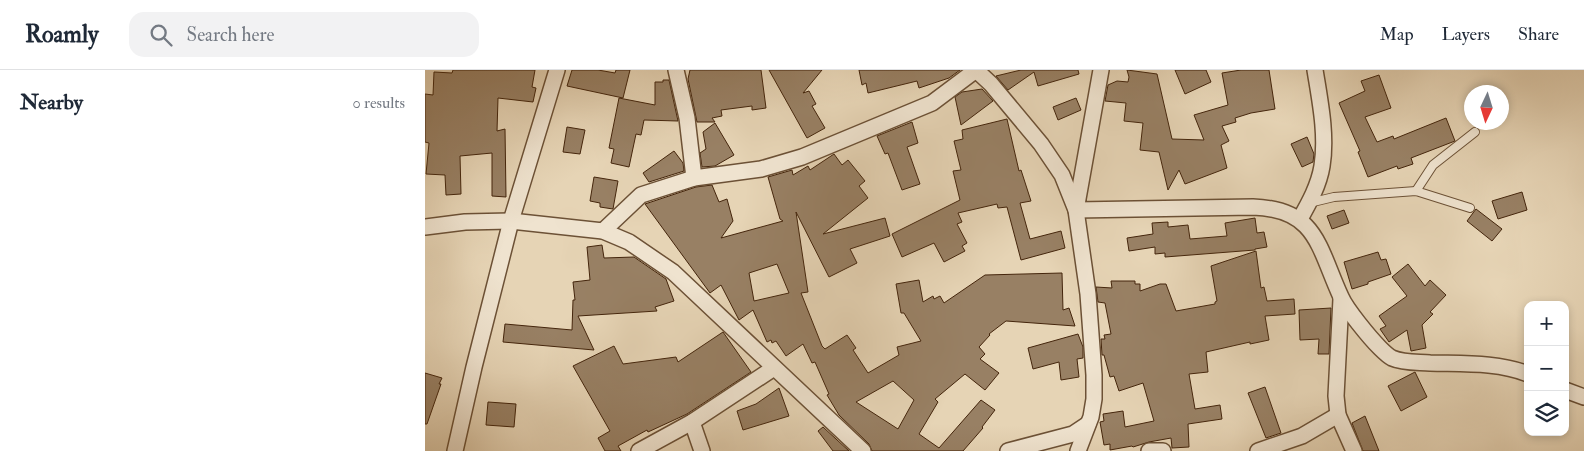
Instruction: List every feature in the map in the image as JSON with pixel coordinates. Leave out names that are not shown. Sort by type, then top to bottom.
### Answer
[{"type":"street","points":[[455,451],[511,221],[557,70]]},
{"type":"street","points":[[676,70],[687,118],[694,178]]},
{"type":"street","points":[[603,231],[641,196],[694,178],[761,169],[803,156],[932,103],[976,70],[991,84],[1041,144],[1062,175],[1076,210],[1088,294],[1094,375],[1094,399],[1091,417],[1078,451]]},
{"type":"street","points":[[1076,210],[1101,70]]},
{"type":"street","points":[[1300,219],[1317,185],[1323,166],[1323,131],[1315,70]]},
{"type":"street","points":[[1076,210],[1269,208],[1286,212],[1300,219],[1310,230],[1324,255],[1341,299],[1380,349],[1391,358],[1408,362],[1496,366],[1524,372]]},
{"type":"street","points":[[425,227],[465,222],[511,221],[603,231],[629,242],[673,272],[863,451]]},
{"type":"street","points":[[1341,299],[1336,396],[1338,415],[1354,451]]},
{"type":"street","points":[[639,451],[692,422],[774,368]]},
{"type":"street","points":[[1568,391],[1584,397]]},
{"type":"street","points":[[1258,451],[1302,436],[1338,415]]},
{"type":"street","points":[[692,422],[702,451]]},
{"type":"street","points":[[1008,451],[1073,434],[1088,424]]},
{"type":"street","points":[[1149,451],[1163,451]]},
{"type":"lane","points":[[1416,191],[1433,165],[1475,132]]},
{"type":"lane","points":[[1309,202],[1334,197],[1416,191],[1470,208]]},
{"type":"building","points":[[453,70],[535,70],[532,87],[536,88],[533,102],[498,98],[497,131],[505,129],[506,197],[492,196],[492,153],[460,156],[461,194],[446,195],[445,175],[426,174],[429,143],[425,142],[425,94],[433,95],[434,72],[452,73]]},
{"type":"building","points":[[572,70],[598,70],[615,73],[616,70],[630,70],[623,98],[567,86]]},
{"type":"building","points":[[690,70],[761,70],[766,108],[752,110],[752,106],[721,110],[722,116],[712,118],[715,122],[697,122],[688,79]]},
{"type":"building","points":[[769,70],[822,70],[803,93],[809,91],[816,104],[812,106],[825,128],[807,138]]},
{"type":"building","points":[[859,70],[960,70],[949,78],[919,88],[917,81],[868,93],[866,83],[862,85]]},
{"type":"building","points":[[1021,70],[1078,70],[1079,74],[1038,86],[1034,72],[1008,90],[996,76]]},
{"type":"building","points":[[1127,70],[1157,74],[1172,139],[1204,140],[1194,115],[1228,105],[1222,73],[1241,70],[1269,70],[1275,109],[1235,118],[1236,122],[1222,126],[1229,141],[1221,145],[1227,168],[1185,184],[1179,170],[1168,190],[1159,152],[1140,150],[1143,123],[1124,121],[1126,103],[1105,101],[1108,85],[1117,81],[1128,82]]},
{"type":"building","points":[[1175,70],[1206,70],[1211,82],[1185,94]]},
{"type":"building","points":[[1379,75],[1391,108],[1365,117],[1377,142],[1393,136],[1394,139],[1446,118],[1455,141],[1411,158],[1413,164],[1398,169],[1397,166],[1368,177],[1358,152],[1360,151],[1339,103],[1365,91],[1361,81]]},
{"type":"building","points":[[663,80],[669,80],[678,121],[644,120],[641,135],[636,134],[629,167],[611,163],[614,149],[609,148],[619,98],[655,105],[655,82],[663,82]]},
{"type":"building","points":[[982,89],[993,101],[961,125],[955,97],[962,92]]},
{"type":"building","points":[[1076,98],[1081,110],[1058,120],[1053,107]]},
{"type":"building","points":[[1007,119],[1019,171],[1021,170],[1031,201],[1020,203],[1030,239],[1061,231],[1065,248],[1021,260],[1007,207],[998,208],[997,204],[958,213],[962,222],[957,224],[967,243],[962,246],[965,251],[944,262],[934,243],[902,257],[892,234],[960,200],[953,171],[961,170],[954,141],[963,139],[962,130]]},
{"type":"building","points":[[912,122],[918,143],[907,147],[920,184],[902,190],[888,153],[885,154],[877,136]]},
{"type":"building","points":[[715,123],[734,155],[715,166],[702,167],[700,153],[706,149],[703,132]]},
{"type":"building","points":[[567,127],[585,130],[580,154],[563,152]]},
{"type":"building","points":[[1307,137],[1314,154],[1313,162],[1302,167],[1291,144]]},
{"type":"building","points":[[674,151],[683,163],[684,171],[649,182],[643,173]]},
{"type":"building","points":[[834,154],[842,165],[848,160],[865,181],[859,186],[868,198],[823,234],[885,218],[890,236],[850,249],[857,263],[829,277],[796,212],[808,292],[801,293],[822,346],[825,349],[847,335],[856,348],[853,350],[868,373],[899,355],[897,347],[921,341],[904,313],[901,313],[896,284],[919,280],[923,302],[933,296],[934,299],[940,296],[944,303],[985,275],[1062,273],[1063,310],[1069,308],[1075,326],[1006,321],[989,334],[979,347],[985,354],[980,359],[999,373],[985,390],[965,374],[935,399],[938,402],[919,434],[939,448],[981,400],[995,410],[983,428],[963,451],[872,451],[869,444],[839,415],[827,395],[829,394],[815,362],[812,363],[803,344],[786,356],[776,341],[772,343],[771,340],[767,342],[753,310],[739,320],[721,285],[710,293],[645,204],[696,187],[712,185],[719,202],[727,199],[733,221],[721,238],[783,221],[780,219],[768,177],[792,170],[793,175],[808,166],[810,170]],"holes":[[[777,264],[789,293],[754,301],[749,273]],[[893,381],[914,400],[898,429],[856,402]]]},
{"type":"building","points":[[594,177],[618,181],[613,209],[600,207],[600,203],[590,201]]},
{"type":"building","points":[[1522,192],[1527,210],[1498,219],[1492,201]]},
{"type":"building","points":[[1476,209],[1502,229],[1492,241],[1467,221]]},
{"type":"building","points":[[1344,210],[1349,223],[1332,229],[1327,216]]},
{"type":"building","points":[[1255,218],[1257,233],[1264,232],[1267,247],[1255,250],[1165,257],[1165,253],[1155,254],[1155,247],[1129,251],[1127,238],[1153,234],[1152,223],[1168,222],[1168,227],[1188,225],[1190,239],[1227,236],[1225,223]]},
{"type":"building","points":[[602,245],[604,258],[634,257],[666,279],[674,301],[655,307],[657,311],[578,316],[594,350],[503,342],[505,324],[572,330],[573,300],[575,300],[573,282],[590,280],[587,247]]},
{"type":"building","points":[[1256,251],[1261,288],[1264,287],[1267,301],[1294,299],[1295,314],[1265,316],[1269,340],[1250,344],[1250,342],[1206,352],[1208,372],[1189,374],[1195,409],[1220,405],[1222,419],[1188,424],[1189,447],[1172,448],[1171,438],[1110,450],[1110,444],[1104,445],[1100,422],[1104,421],[1103,414],[1123,411],[1125,427],[1154,421],[1143,383],[1119,391],[1114,376],[1110,377],[1104,355],[1102,355],[1101,339],[1105,339],[1104,335],[1111,334],[1105,303],[1098,302],[1096,287],[1112,288],[1111,281],[1135,281],[1135,284],[1140,284],[1140,291],[1160,284],[1166,284],[1176,311],[1215,304],[1217,301],[1211,266]]},
{"type":"building","points":[[1378,252],[1381,260],[1386,259],[1391,274],[1352,289],[1344,262]]},
{"type":"building","points":[[1408,264],[1425,286],[1430,280],[1446,295],[1430,312],[1433,314],[1422,325],[1426,348],[1411,351],[1407,330],[1389,342],[1380,329],[1386,326],[1379,316],[1407,296],[1392,277]]},
{"type":"building","points":[[1331,308],[1329,354],[1318,354],[1319,339],[1300,340],[1299,310]]},
{"type":"building","points":[[723,332],[751,372],[687,414],[648,432],[647,430],[618,446],[621,451],[605,451],[598,438],[610,431],[573,366],[614,346],[623,364],[676,357],[678,362]]},
{"type":"building","points":[[1078,334],[1083,347],[1083,358],[1077,359],[1079,377],[1061,380],[1059,362],[1033,369],[1028,348]]},
{"type":"building","points":[[1415,372],[1427,397],[1401,411],[1388,386]]},
{"type":"building","points":[[425,373],[442,378],[427,424],[425,424]]},
{"type":"building","points":[[1265,387],[1281,433],[1266,438],[1248,393]]},
{"type":"building","points":[[779,388],[789,416],[743,430],[737,411],[756,404]]},
{"type":"building","points":[[488,402],[516,404],[514,427],[486,425]]},
{"type":"building","points":[[1365,416],[1379,451],[1363,451],[1352,423]]},
{"type":"building","points":[[823,427],[849,451],[833,451],[818,431]]}]
